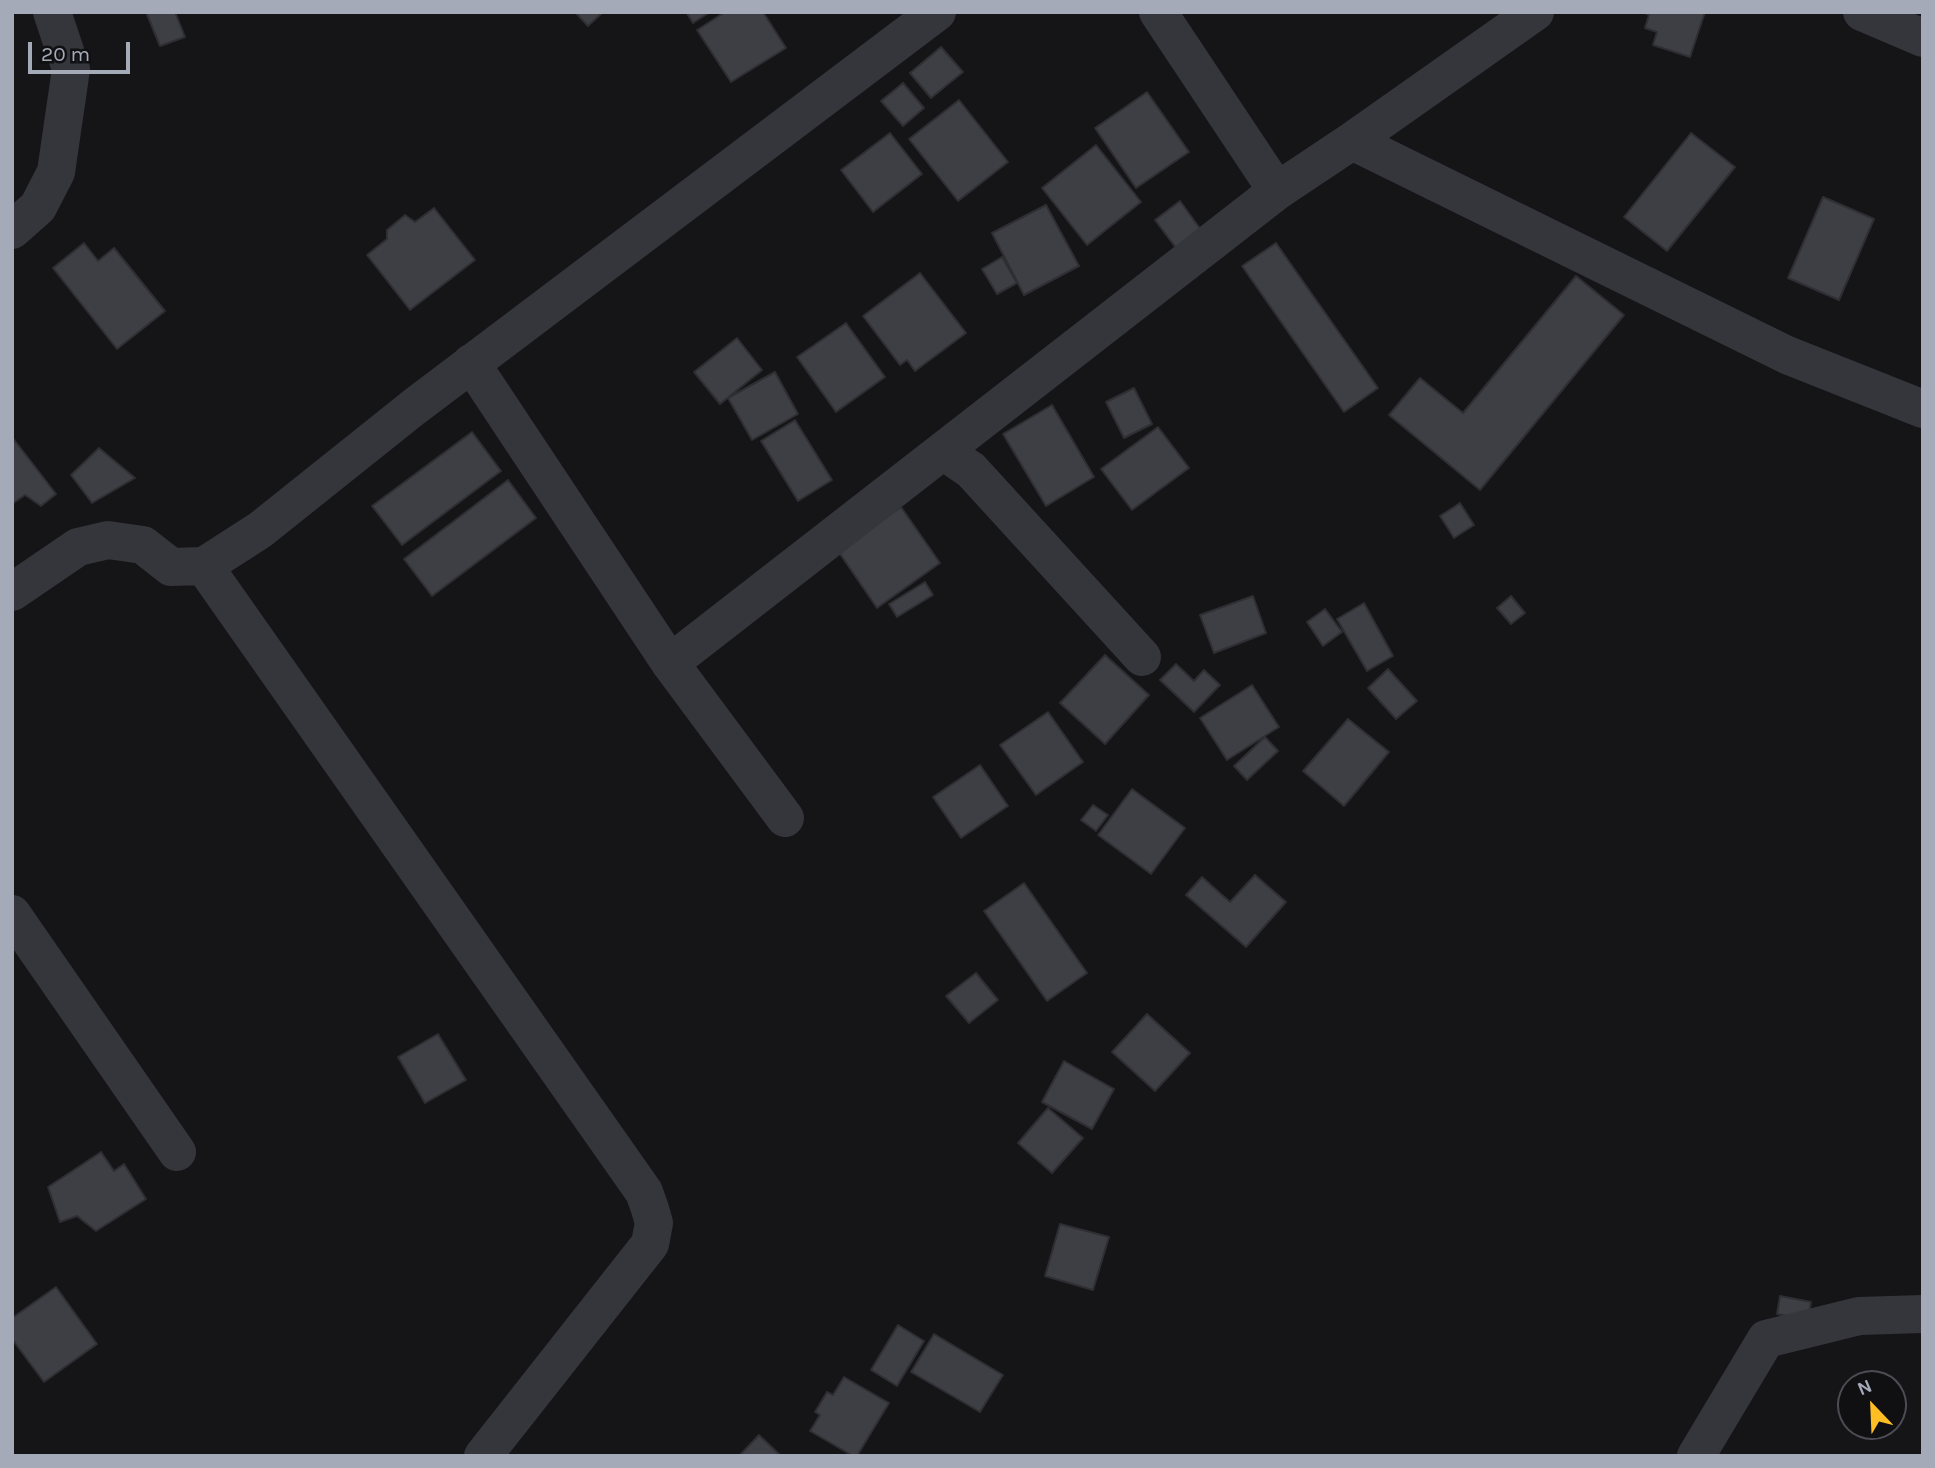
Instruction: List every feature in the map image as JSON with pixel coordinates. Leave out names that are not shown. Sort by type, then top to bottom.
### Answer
[{"type":"street","points":[[12,230],[38,207],[56,172],[71,69],[52,12]]},
{"type":"street","points":[[12,592],[78,547],[108,540],[143,545],[171,567],[204,566],[260,530],[471,363],[937,12]]},
{"type":"street","points":[[1158,12],[1277,191]]},
{"type":"street","points":[[670,663],[1277,191],[1535,12]]},
{"type":"street","points":[[1862,12],[1923,38]]},
{"type":"street","points":[[1352,141],[1787,355],[1923,409]]},
{"type":"street","points":[[471,363],[670,663],[785,818]]},
{"type":"street","points":[[943,451],[971,470],[1142,657]]},
{"type":"street","points":[[204,566],[645,1192],[654,1223],[650,1244],[483,1456]]},
{"type":"street","points":[[12,914],[177,1152]]},
{"type":"street","points":[[1696,1456],[1766,1339],[1859,1316],[1923,1314]]},
{"type":"building","points":[[146,12],[175,12],[185,37],[160,46]]},
{"type":"building","points":[[575,12],[603,12],[588,26]]},
{"type":"building","points":[[686,12],[710,12],[693,23]]},
{"type":"building","points":[[725,12],[763,12],[786,48],[731,82],[697,30]]},
{"type":"building","points":[[1643,12],[1705,12],[1690,57],[1653,45],[1657,32],[1645,28],[1649,15]]},
{"type":"building","points":[[941,47],[963,72],[931,98],[910,73]]},
{"type":"building","points":[[903,83],[924,108],[903,126],[881,101]]},
{"type":"building","points":[[1147,92],[1189,152],[1136,188],[1095,128]]},
{"type":"building","points":[[959,100],[1008,162],[958,201],[909,139]]},
{"type":"building","points":[[890,133],[922,174],[873,212],[841,170]]},
{"type":"building","points":[[1691,133],[1735,167],[1667,251],[1624,217]]},
{"type":"building","points":[[1096,145],[1141,202],[1087,245],[1042,188]]},
{"type":"building","points":[[1823,197],[1874,219],[1839,300],[1788,278]]},
{"type":"building","points":[[1180,201],[1204,234],[1179,252],[1155,220]]},
{"type":"building","points":[[1046,205],[1079,266],[1024,295],[992,233]]},
{"type":"building","points":[[434,208],[475,260],[410,310],[367,255],[387,239],[387,230],[405,215],[415,222]]},
{"type":"building","points":[[84,243],[98,261],[114,248],[165,311],[117,349],[53,268]]},
{"type":"building","points":[[1276,243],[1378,388],[1344,412],[1242,266]]},
{"type":"building","points":[[1002,257],[1017,283],[997,294],[982,269]]},
{"type":"building","points":[[920,273],[966,333],[915,371],[907,360],[900,365],[863,316]]},
{"type":"building","points":[[1576,276],[1624,315],[1480,490],[1389,415],[1420,378],[1463,413]]},
{"type":"building","points":[[846,323],[885,377],[836,412],[797,357]]},
{"type":"building","points":[[737,338],[762,370],[720,404],[694,372]]},
{"type":"building","points":[[775,372],[798,414],[752,440],[728,398]]},
{"type":"building","points":[[1134,388],[1152,424],[1124,438],[1106,402]]},
{"type":"building","points":[[1052,405],[1094,477],[1046,506],[1003,434]]},
{"type":"building","points":[[795,420],[832,480],[798,501],[761,441]]},
{"type":"building","points":[[1158,427],[1189,468],[1132,510],[1101,469]]},
{"type":"building","points":[[472,432],[501,471],[402,545],[372,506]]},
{"type":"building","points":[[12,437],[56,494],[41,506],[25,495],[12,504]]},
{"type":"building","points":[[99,448],[135,478],[92,503],[71,475]]},
{"type":"building","points":[[508,480],[536,518],[432,596],[404,559]]},
{"type":"building","points":[[1460,503],[1474,525],[1454,538],[1440,516]]},
{"type":"building","points":[[901,507],[940,563],[877,608],[838,551]]},
{"type":"building","points":[[925,582],[933,595],[897,617],[889,604]]},
{"type":"building","points":[[1253,596],[1266,633],[1214,653],[1200,615]]},
{"type":"building","points":[[1511,596],[1525,613],[1511,624],[1497,608]]},
{"type":"building","points":[[1364,603],[1393,656],[1367,671],[1337,619]]},
{"type":"building","points":[[1325,609],[1342,632],[1323,646],[1307,622]]},
{"type":"building","points":[[1105,655],[1149,695],[1105,744],[1060,703]]},
{"type":"building","points":[[1176,664],[1194,681],[1204,670],[1220,685],[1194,712],[1160,680]]},
{"type":"building","points":[[1388,669],[1417,701],[1396,719],[1368,688]]},
{"type":"building","points":[[1252,685],[1279,727],[1227,760],[1200,718]]},
{"type":"building","points":[[1048,712],[1083,762],[1036,795],[1000,745]]},
{"type":"building","points":[[1348,719],[1389,752],[1344,806],[1303,771]]},
{"type":"building","points":[[1265,737],[1278,751],[1247,780],[1234,766]]},
{"type":"building","points":[[980,765],[1008,806],[961,838],[933,797]]},
{"type":"building","points":[[1132,789],[1185,828],[1151,874],[1098,835]]},
{"type":"building","points":[[1093,805],[1108,815],[1096,831],[1081,820]]},
{"type":"building","points":[[1255,875],[1286,902],[1246,947],[1186,895],[1202,877],[1230,902]]},
{"type":"building","points":[[1024,883],[1087,973],[1047,1001],[984,911]]},
{"type":"building","points":[[976,973],[998,1000],[969,1023],[946,996]]},
{"type":"building","points":[[1147,1014],[1190,1053],[1155,1091],[1112,1052]]},
{"type":"building","points":[[438,1034],[466,1080],[425,1103],[398,1057]]},
{"type":"building","points":[[1064,1061],[1114,1089],[1092,1129],[1042,1102]]},
{"type":"building","points":[[1048,1108],[1083,1138],[1052,1173],[1018,1143]]},
{"type":"building","points":[[101,1152],[114,1171],[124,1164],[146,1199],[96,1231],[77,1216],[60,1222],[48,1187]]},
{"type":"building","points":[[1060,1224],[1109,1237],[1093,1290],[1045,1276]]},
{"type":"building","points":[[56,1287],[97,1344],[44,1382],[12,1339],[12,1318]]},
{"type":"building","points":[[1780,1296],[1811,1302],[1808,1320],[1777,1314]]},
{"type":"building","points":[[898,1325],[924,1341],[897,1386],[871,1370]]},
{"type":"building","points":[[934,1334],[1003,1375],[980,1412],[911,1372]]},
{"type":"building","points":[[844,1377],[889,1403],[857,1456],[810,1431],[820,1415],[815,1412],[827,1392],[833,1395]]},
{"type":"building","points":[[759,1435],[781,1456],[739,1456]]}]
